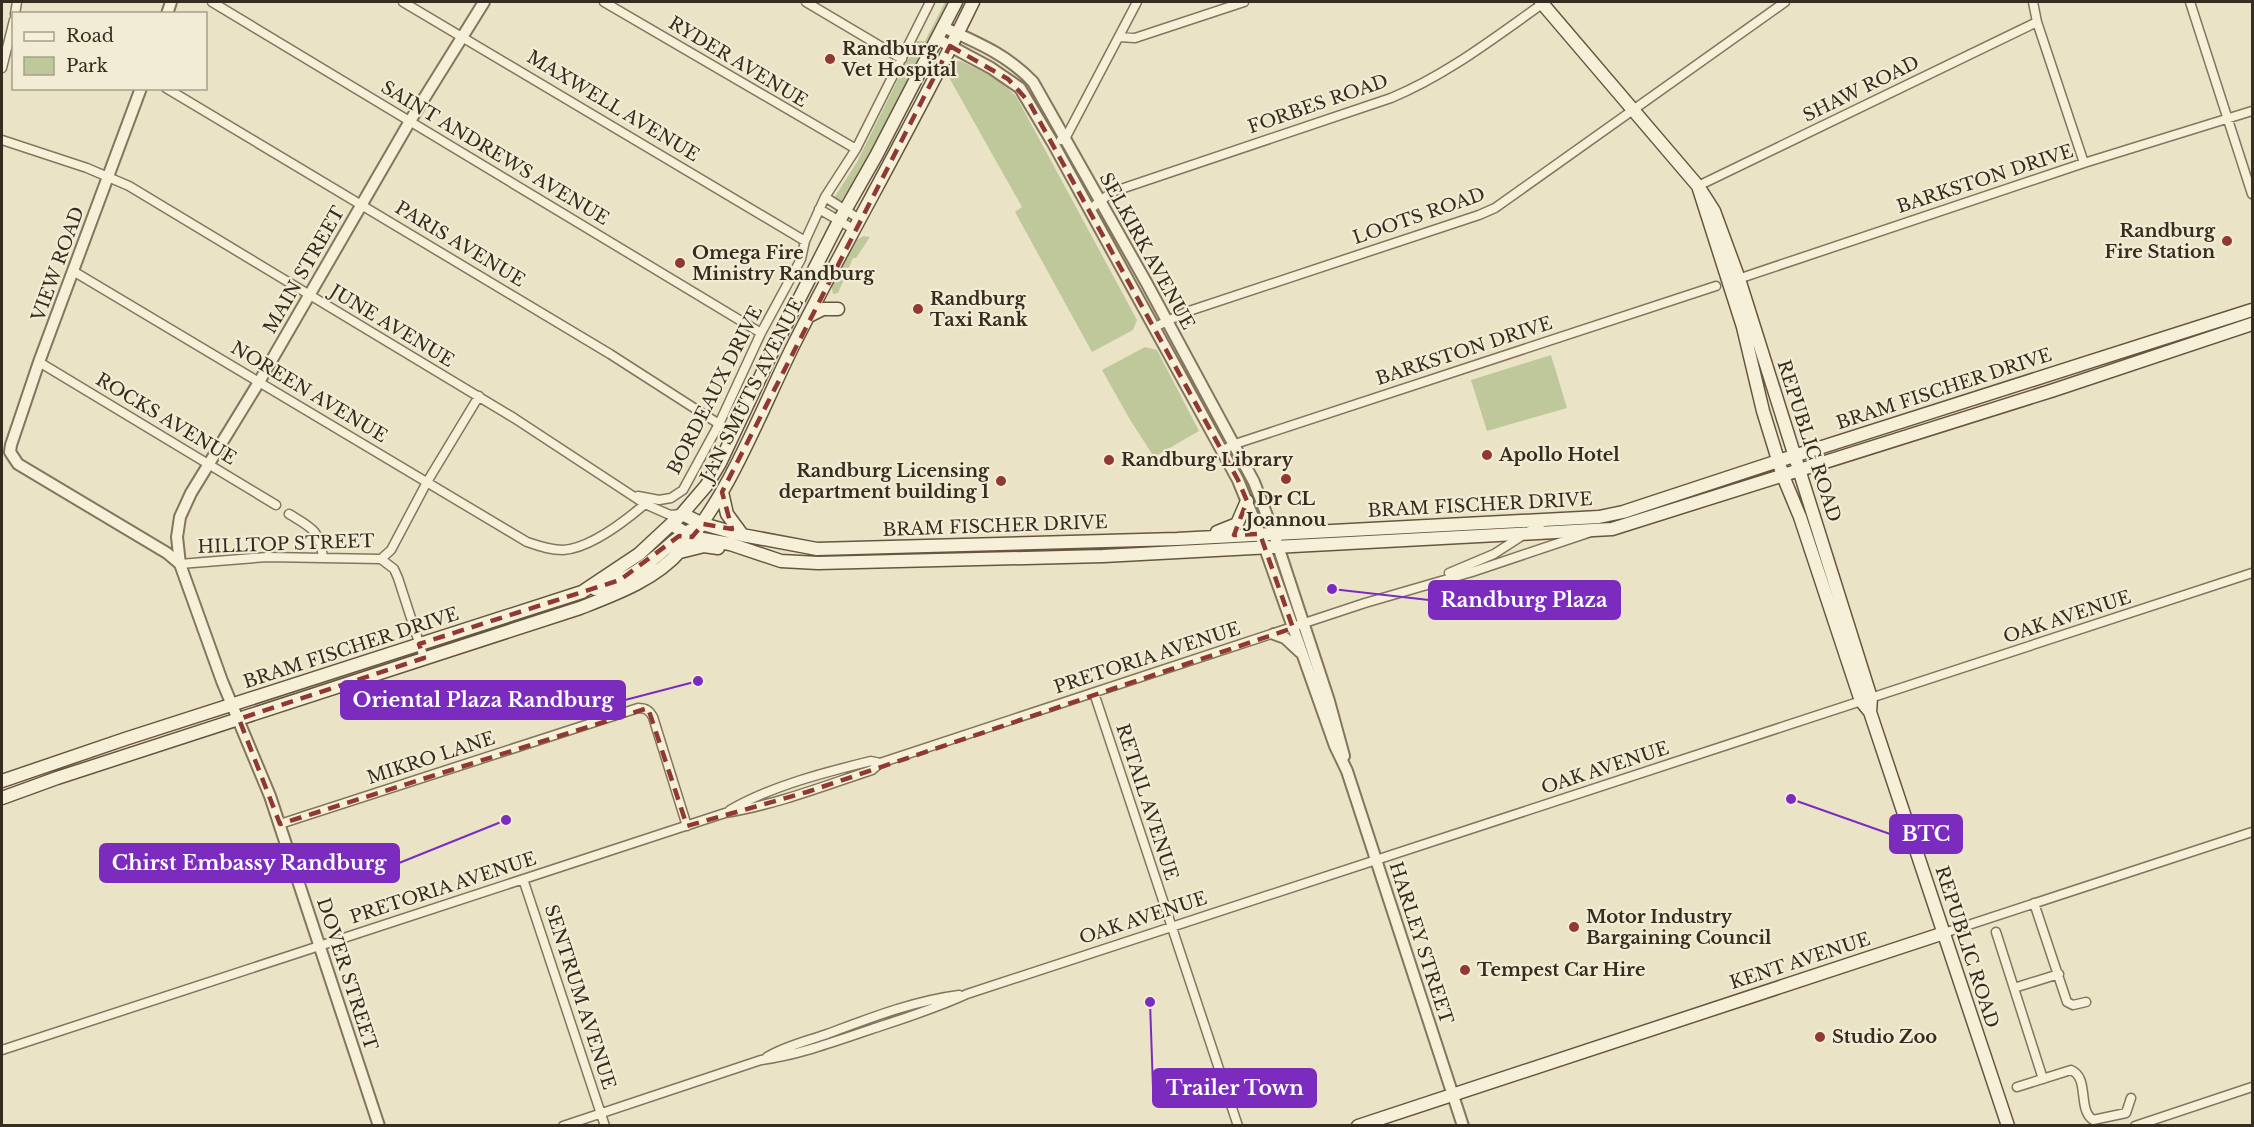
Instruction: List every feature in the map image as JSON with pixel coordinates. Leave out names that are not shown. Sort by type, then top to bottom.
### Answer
[{"type":"main road","name":"JAN SMUTS AVENUE","points":[[671,524],[706,486],[720,463],[774,348],[839,221],[876,156],[956,2]]},
{"type":"main road","name":"JAN SMUTS AVENUE","points":[[688,535],[702,524],[722,492],[809,316],[973,2]]},
{"type":"main road","name":"REPUBLIC ROAD","points":[[1543,2],[1698,186],[1734,280],[1795,455],[1866,700]]},
{"type":"main road","name":"REPUBLIC ROAD","points":[[1734,280],[1763,411],[1778,461],[1866,700],[2008,1125]]},
{"type":"main road","points":[[809,316],[823,309],[838,309]]},
{"type":"main road","name":"BRAM FISCHER DRIVE","points":[[682,514],[702,524],[742,535],[818,549],[1084,542],[1599,517],[1623,512],[2253,310]]},
{"type":"main road","name":"BRAM FISCHER DRIVE","points":[[2,781],[582,592],[639,554],[671,524],[688,535],[730,544],[781,561],[818,563],[1092,556],[1599,530],[1626,525],[1799,471],[2253,324]]},
{"type":"main road","points":[[722,492],[727,514],[742,535]]},
{"type":"main road","points":[[1205,536],[1237,524],[1247,501]]},
{"type":"main road","points":[[582,592],[620,580],[688,535]]},
{"type":"main road","name":"BRAM FISCHER DRIVE","points":[[2,798],[67,774],[564,614],[642,582],[680,552],[688,535]]},
{"type":"main road","points":[[680,552],[704,546],[781,561]]},
{"type":"main road","name":"KENT AVENUE","points":[[1358,1125],[1944,933]]},
{"type":"street","name":"SAINT ANDREWS AVENUE","points":[[213,2],[761,333]]},
{"type":"street","name":"MAXWELL AVENUE","points":[[403,2],[464,36],[805,241]]},
{"type":"street","name":"MAIN STREET","points":[[180,564],[177,537],[180,517],[208,464],[259,382],[410,121],[484,2]]},
{"type":"street","name":"RYDER AVENUE","points":[[604,2],[856,149]]},
{"type":"street","points":[[806,2],[902,59]]},
{"type":"street","name":"BORDEAUX DRIVE","points":[[633,495],[659,500],[671,498],[683,490],[718,424],[761,333],[801,259],[805,241],[825,197],[856,149],[930,2]]},
{"type":"street","points":[[1054,145],[1066,137],[1137,2]]},
{"type":"street","points":[[1119,37],[1135,38],[1244,2]]},
{"type":"street","name":"FORBES ROAD","points":[[1089,210],[1112,192],[1391,98],[1420,86],[1460,62],[1543,2]]},
{"type":"street","name":"LOOTS ROAD","points":[[1155,327],[1186,312],[1487,212],[1519,192],[1785,2]]},
{"type":"street","points":[[2033,2],[2037,22],[2084,164]]},
{"type":"street","points":[[2190,2],[2252,192]]},
{"type":"street","name":"SHAW ROAD","points":[[1698,186],[2037,22]]},
{"type":"street","name":"SELKIRK AVENUE","points":[[943,27],[999,54],[1033,82],[1066,137],[1235,444],[1254,482],[1274,534],[1271,547]]},
{"type":"street","points":[[2,68],[12,28]]},
{"type":"street","name":"SELKIRK AVENUE","points":[[937,39],[991,68],[1020,88],[1223,450],[1260,534],[1271,547]]},
{"type":"street","name":"VIEW ROAD","points":[[6,452],[11,445],[39,362],[140,90]]},
{"type":"street","name":"PARIS AVENUE","points":[[169,90],[610,354],[732,435]]},
{"type":"street","name":"BARKSTON DRIVE","points":[[1734,280],[2084,164],[2253,111]]},
{"type":"street","name":"JUNE AVENUE","points":[[2,140],[108,176],[129,186],[478,396],[645,504],[670,515],[682,514]]},
{"type":"street","points":[[825,197],[846,210],[858,225]]},
{"type":"street","points":[[819,209],[839,221],[858,225]]},
{"type":"street","name":"NOREEN AVENUE","points":[[73,271],[527,542],[547,549],[564,550],[580,546],[628,518],[645,504]]},
{"type":"street","name":"BARKSTON DRIVE","points":[[1223,450],[1235,444],[1716,286]]},
{"type":"street","name":"ROCKS AVENUE","points":[[39,362],[276,505]]},
{"type":"street","name":"HILLTOP STREET","points":[[6,452],[18,464],[180,564],[267,557],[381,559],[391,550],[427,482],[478,396]]},
{"type":"street","name":"JUNE AVENUE","points":[[659,512],[671,524]]},
{"type":"street","points":[[290,514],[310,526],[318,534],[323,558]]},
{"type":"street","name":"PRETORIA AVENUE","points":[[1424,584],[1494,554],[1545,521]]},
{"type":"street","name":"PRETORIA AVENUE","points":[[2,1050],[687,826],[725,813],[803,780],[871,761],[880,763],[1424,584],[1472,572],[1599,530]]},
{"type":"street","name":"HARLEY STREET","points":[[1271,547],[1342,743],[1347,771]]},
{"type":"street","points":[[381,559],[394,569],[398,578],[424,658]]},
{"type":"street","name":"DOVER STREET","points":[[180,564],[211,652],[280,824],[379,1125]]},
{"type":"street","name":"OAK AVENUE","points":[[563,1125],[761,1060],[795,1045],[903,1007],[929,999],[968,994],[2253,573]]},
{"type":"street","name":"HARLEY STREET","points":[[1298,626],[1303,654],[1335,746],[1347,771],[1463,1125]]},
{"type":"street","points":[[1274,634],[1290,641],[1303,654]]},
{"type":"street","name":"RETAIL AVENUE","points":[[1094,693],[1238,1125]]},
{"type":"street","name":"MIKRO LANE","points":[[280,824],[643,708],[653,717],[687,826]]},
{"type":"street","name":"KENT AVENUE","points":[[1944,933],[2253,832]]},
{"type":"street","name":"SENTRUM AVENUE","points":[[524,879],[605,1125]]},
{"type":"street","points":[[2034,903],[2067,1002],[2073,1005],[2086,1002]]},
{"type":"street","points":[[1996,932],[2043,1079]]},
{"type":"street","points":[[2014,988],[2059,974]]},
{"type":"street","points":[[2017,1087],[2074,1071],[2080,1079],[2086,1114],[2092,1120],[2127,1113],[2131,1098]]},
{"type":"street","points":[[2134,1125],[2253,1087]]},
{"type":"highlighted area","points":[[950,46],[1008,79],[1029,102],[1238,480],[1247,501],[1234,535],[1260,534],[1293,628],[807,792],[687,826],[648,708],[280,824],[239,719],[424,658],[419,644],[620,580],[679,536],[692,537],[703,524],[732,529],[722,492]]},
{"type":"green space","points":[[945,2],[950,2],[866,164],[841,201],[834,198],[857,162],[917,41],[925,41]]},
{"type":"green space","points":[[961,61],[997,79],[1016,96],[1137,320],[1133,330],[1092,352],[1015,212],[1022,207],[947,74],[953,62]]},
{"type":"green space","points":[[864,236],[870,237],[856,258],[853,258],[838,293],[833,294],[831,284],[854,241]]},
{"type":"green space","points":[[1145,347],[1157,350],[1199,431],[1154,457],[1102,370]]},
{"type":"green space","points":[[1551,355],[1567,408],[1487,431],[1471,380]]},
{"type":"place","name":"Randburg Vet Hospital","points":[[830,59]]},
{"type":"place","name":"Randburg Fire Station","points":[[2227,241]]},
{"type":"place","name":"Omega Fire Ministry Randburg","points":[[680,263]]},
{"type":"place","name":"Randburg Taxi Rank","points":[[918,309]]},
{"type":"place","name":"Apollo Hotel","points":[[1487,455]]},
{"type":"place","name":"Randburg Library","points":[[1109,460]]},
{"type":"place","name":"Dr CL Joannou","points":[[1286,479]]},
{"type":"place","name":"Randburg Licensing department building 1","points":[[1001,481]]},
{"type":"place","name":"Randburg Plaza","points":[[1332,589]]},
{"type":"place","name":"Oriental Plaza Randburg","points":[[698,681]]},
{"type":"place","name":"BTC","points":[[1791,799]]},
{"type":"place","name":"Chirst Embassy Randburg","points":[[506,820]]},
{"type":"place","name":"Motor Industry Bargaining Council","points":[[1574,927]]},
{"type":"place","name":"Tempest Car Hire","points":[[1465,970]]},
{"type":"place","name":"Trailer Town","points":[[1150,1002]]},
{"type":"place","name":"Studio Zoo","points":[[1820,1037]]}]
